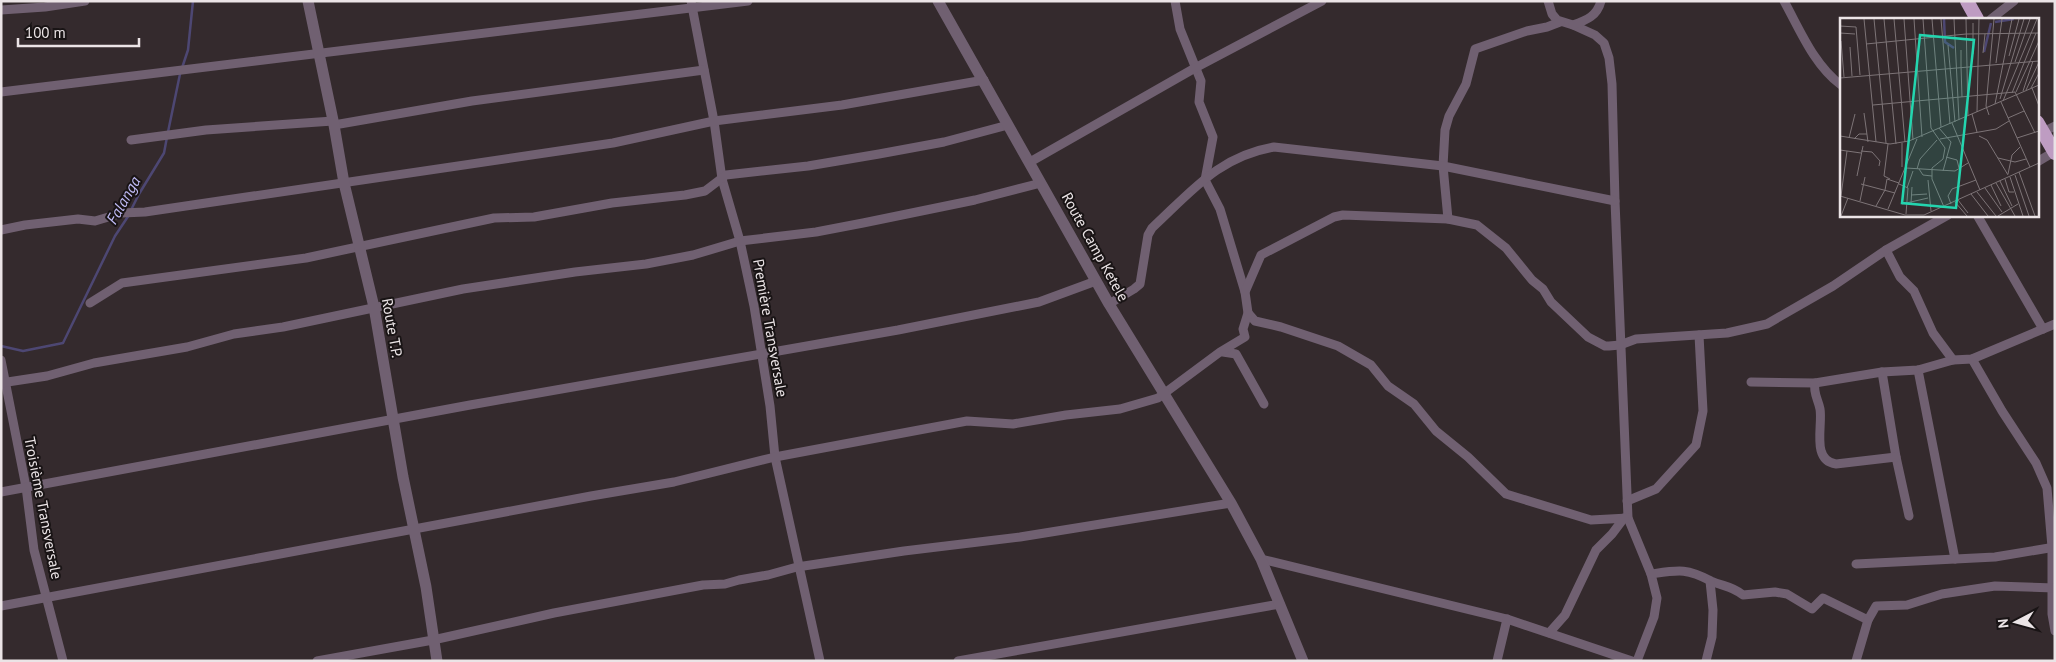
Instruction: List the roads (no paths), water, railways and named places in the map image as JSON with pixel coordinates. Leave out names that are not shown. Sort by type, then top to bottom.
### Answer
[{"type":"highway","points":[[1967,1],[1976,18]]},
{"type":"highway","points":[[2045,127],[2054,152]]},
{"type":"street","points":[[1,10],[45,8],[85,1]]},
{"type":"street","name":"Route T.P.","points":[[308,1],[334,123],[344,182],[374,307],[426,587],[437,661]]},
{"type":"street","points":[[1,92],[692,5],[748,1]]},
{"type":"street","name":"Route Camp Ketele","points":[[938,1],[1109,304],[1231,503],[1261,559],[1303,661]]},
{"type":"street","points":[[1,606],[674,482],[775,457],[967,421],[1013,424],[1066,414],[1120,408],[1158,398],[1220,352],[1245,337],[1243,329],[1248,313],[1245,292],[1220,209],[1205,180],[1213,137],[1200,102],[1201,82],[1180,29],[1175,1]]},
{"type":"street","points":[[1030,162],[1195,68],[1322,1]]},
{"type":"street","points":[[1548,1],[1552,14],[1560,22],[1573,25],[1595,35],[1604,43],[1609,58],[1612,84],[1627,501],[1626,518],[1651,574],[1657,598],[1657,608],[1636,661]]},
{"type":"street","points":[[1573,25],[1588,20],[1595,14],[1601,1]]},
{"type":"street","points":[[1784,1],[1817,60],[1825,71],[1840,84]]},
{"type":"street","points":[[1992,18],[2014,1]]},
{"type":"street","name":"Première Transversale","points":[[692,5],[714,121],[722,179],[740,241],[754,306],[770,406],[775,457],[820,661]]},
{"type":"street","points":[[1448,219],[1443,166],[1444,130],[1449,116],[1466,84],[1475,49],[1527,32],[1547,28],[1560,22]]},
{"type":"street","points":[[131,140],[206,130],[334,123],[472,101],[704,70]]},
{"type":"street","points":[[1,230],[25,225],[78,219],[95,221],[122,213],[145,212],[613,143],[714,121],[842,105],[984,80]]},
{"type":"street","points":[[90,303],[122,282],[306,258],[359,245],[494,218],[534,217],[612,203],[684,195],[705,191],[726,175],[808,166],[944,142],[1008,125]]},
{"type":"street","points":[[1109,304],[1140,284],[1148,235],[1152,228],[1220,166],[1238,156],[1256,150],[1274,147],[1443,166],[1615,201]]},
{"type":"street","points":[[2038,161],[2054,152]]},
{"type":"street","points":[[3,383],[47,376],[94,363],[187,347],[234,334],[283,327],[472,288],[575,272],[646,264],[693,255],[740,241],[826,231],[975,200],[1041,183]]},
{"type":"street","points":[[1245,292],[1261,255],[1334,217],[1351,215],[1448,219],[1471,222],[1483,228],[1506,248],[1532,280],[1543,289],[1550,302],[1588,336],[1605,346],[1620,345],[1636,339],[1727,333],[1767,324],[1833,286],[1886,250],[1946,216]]},
{"type":"street","points":[[1978,216],[2043,329]]},
{"type":"street","points":[[1886,250],[1900,277],[1914,291],[1933,333],[1953,360]]},
{"type":"street","points":[[1,492],[470,405],[761,355],[1039,302],[1096,281]]},
{"type":"street","points":[[1248,313],[1255,321],[1281,327],[1338,346],[1371,365],[1388,386],[1414,404],[1436,431],[1468,457],[1506,494],[1591,520],[1626,518]]},
{"type":"street","points":[[1751,382],[1814,383],[1882,372],[1918,370],[1953,360],[1972,359],[2055,324]]},
{"type":"street","points":[[1627,501],[1656,489],[1696,445],[1703,411],[1699,335]]},
{"type":"street","points":[[1220,352],[1236,354],[1264,404]]},
{"type":"street","points":[[1972,359],[2002,411],[2043,475],[2047,488],[2053,547],[2054,588],[2052,614],[2055,631]]},
{"type":"street","name":"Troisième Transversale","points":[[1,360],[3,383],[26,488],[34,550],[63,661]]},
{"type":"street","points":[[1918,370],[1955,559]]},
{"type":"street","points":[[1882,372],[1908,516]]},
{"type":"street","points":[[1814,383],[1814,391],[1820,411],[1821,452],[1825,458],[1832,464],[1836,464],[1896,457]]},
{"type":"street","points":[[318,661],[434,640],[587,607],[703,585],[725,584],[768,576],[798,567],[904,551],[1020,537],[1231,503]]},
{"type":"street","points":[[1549,633],[1566,615],[1596,550],[1626,518]]},
{"type":"street","points":[[1856,564],[1995,557],[2053,547]]},
{"type":"street","points":[[1261,559],[1507,619],[1632,661]]},
{"type":"street","points":[[1651,574],[1685,570],[1706,577],[1710,581],[1732,587],[1743,595],[1775,592],[1787,594],[1812,609],[1823,598],[1868,620]]},
{"type":"street","points":[[1706,661],[1713,610],[1710,581]]},
{"type":"street","points":[[1856,661],[1868,620],[1876,606],[1908,605],[1942,594],[1995,586],[2054,588]]},
{"type":"street","points":[[958,661],[1280,604]]},
{"type":"street","points":[[1497,661],[1507,619]]},
{"type":"waterway","name":"Falanga","points":[[182,68],[188,50],[193,1]]},
{"type":"waterway","name":"Falanga","points":[[168,132],[180,74]]},
{"type":"waterway","name":"Falanga","points":[[131,210],[164,153],[167,137]]},
{"type":"waterway","name":"Falanga","points":[[1,346],[23,351],[63,343],[115,236],[129,215]]}]
